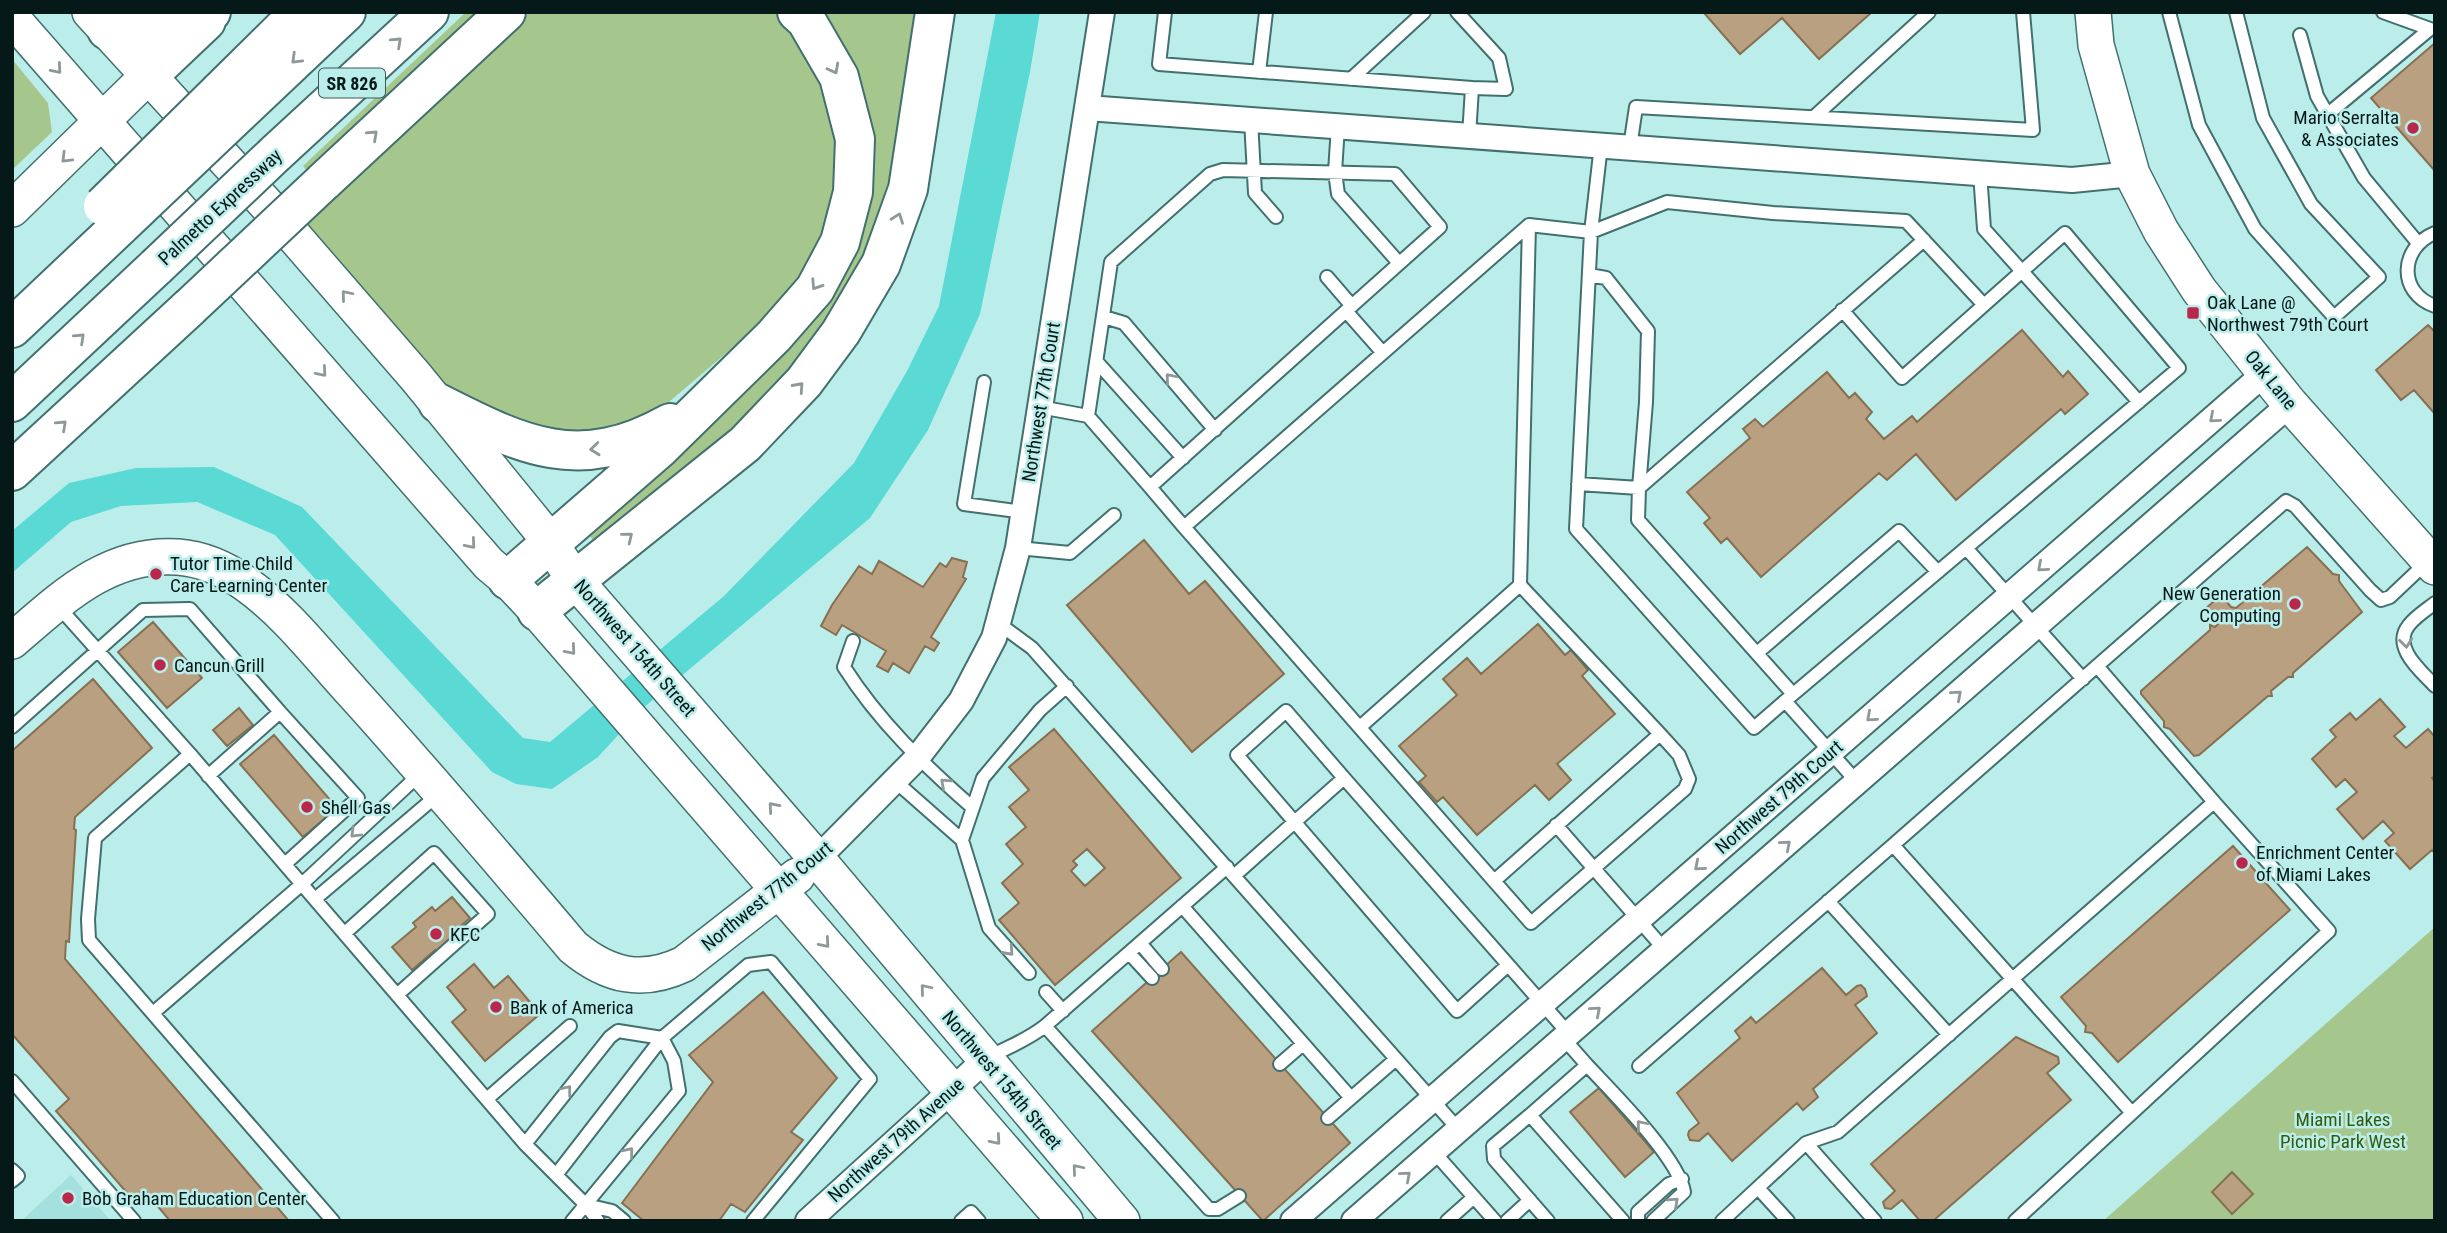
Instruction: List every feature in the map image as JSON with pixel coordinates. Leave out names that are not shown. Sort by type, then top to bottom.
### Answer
[{"type":"highway","points":[[99,21],[153,33],[213,12]]},
{"type":"highway","points":[[149,75],[213,12]]},
{"type":"highway","points":[[230,102],[300,12]]},
{"type":"highway","name":"SR 826","points":[[12,328],[112,216],[230,102],[346,12]]},
{"type":"highway","name":"Palmetto Expressway","points":[[12,402],[429,12]]},
{"type":"highway","points":[[12,471],[506,12]]},
{"type":"highway","points":[[508,580],[659,449],[774,335],[815,289],[840,242],[853,192],[855,139],[839,78],[807,20],[797,12]]},
{"type":"highway","points":[[537,611],[745,444],[803,382],[841,332],[881,264],[908,189],[935,12]]},
{"type":"highway","points":[[12,294],[112,216]]},
{"type":"highway","points":[[438,403],[515,440],[547,448],[584,451],[632,442],[702,405]]},
{"type":"main road","name":"Oak Lane","points":[[2093,12],[2096,45],[2132,174],[2161,230],[2199,290],[2290,404],[2432,564]]},
{"type":"main road","points":[[12,18],[489,564],[537,611],[643,737],[951,1088],[1055,1214]]},
{"type":"main road","name":"Northwest 154th Street","points":[[99,21],[298,240],[438,403],[500,478],[575,580],[817,859],[1122,1221]]},
{"type":"main road","points":[[12,209],[149,75]]},
{"type":"main road","name":"Northwest 77th Court","points":[[12,640],[77,587],[107,569],[136,561],[177,557],[211,564],[246,584],[275,608],[432,781],[573,947],[590,961],[630,976],[668,972],[684,964],[780,891],[817,859]]},
{"type":"street","name":"Northwest 77th Court","points":[[817,859],[916,758],[961,701],[994,638],[1018,548],[1101,12]]},
{"type":"street","points":[[1087,107],[2072,180],[2132,174]]},
{"type":"street","name":"Northwest 79th Court","points":[[1293,1221],[2265,373]]},
{"type":"street","points":[[1354,1221],[2290,404]]},
{"type":"street","name":"Northwest 79th Avenue","points":[[808,1221],[951,1088],[985,1060]]},
{"type":"lane","points":[[1165,12],[1159,64],[1506,89],[1499,58],[1457,12]]},
{"type":"lane","points":[[1259,72],[1266,12]]},
{"type":"lane","points":[[1351,79],[1424,12]]},
{"type":"lane","points":[[1814,117],[1929,12]]},
{"type":"lane","points":[[1630,147],[1636,107],[2033,130],[2024,12]]},
{"type":"lane","points":[[2169,12],[2199,125],[2249,218],[2255,229],[2334,317],[2379,277],[2311,205],[2263,118],[2236,12]]},
{"type":"lane","points":[[2328,114],[2430,29],[2383,12]]},
{"type":"lane","points":[[2300,35],[2317,96],[2364,178],[2418,243]]},
{"type":"lane","points":[[1469,136],[1472,88]]},
{"type":"lane","points":[[1251,120],[1255,193],[1276,217]]},
{"type":"lane","points":[[1338,126],[1335,172],[1338,194],[1399,263]]},
{"type":"lane","points":[[1601,145],[1591,232],[1576,528],[1754,728],[2179,368],[2065,233],[1902,378],[1842,310]]},
{"type":"lane","points":[[1088,416],[1111,262],[1210,174],[1223,170],[1395,174],[1440,227],[1150,487]]},
{"type":"lane","points":[[1980,173],[1984,229],[2139,402]]},
{"type":"lane","points":[[1184,527],[1529,225],[1591,232],[1667,202],[1773,213],[1906,221],[1984,305]]},
{"type":"lane","points":[[1040,407],[1088,416],[1531,923],[1685,789],[1689,779],[1679,755],[1520,584],[1529,225]]},
{"type":"lane","points":[[2435,233],[2418,243],[2407,262],[2409,283],[2422,301],[2435,306]]},
{"type":"lane","points":[[1578,484],[1639,488],[1924,240]]},
{"type":"lane","points":[[1589,275],[1606,278],[1648,331],[1638,520],[1757,653],[1830,752],[1857,782]]},
{"type":"lane","points":[[1327,277],[1383,353]]},
{"type":"lane","points":[[1104,317],[1124,323],[1214,430]]},
{"type":"lane","points":[[1097,362],[1183,458]]},
{"type":"lane","points":[[984,382],[964,505],[1024,512]]},
{"type":"lane","points":[[1639,1066],[2286,501],[2295,506],[2381,600],[2390,597],[2432,564]]},
{"type":"lane","points":[[1018,548],[1070,553],[1114,515]]},
{"type":"lane","points":[[1757,653],[1899,531],[1938,572]]},
{"type":"lane","points":[[1966,548],[2082,679]]},
{"type":"lane","points":[[1360,727],[1520,584]]},
{"type":"lane","points":[[56,603],[190,754],[525,1144],[586,1205],[598,1221]]},
{"type":"lane","points":[[2435,603],[2409,624],[2404,633],[2407,654],[2435,686]]},
{"type":"lane","points":[[12,727],[143,610],[190,609],[373,815]]},
{"type":"lane","points":[[998,623],[1032,648],[1067,686],[1459,1130]]},
{"type":"lane","points":[[853,641],[844,667],[862,694],[916,758],[973,808]]},
{"type":"lane","points":[[2015,1221],[2329,931],[2097,666]]},
{"type":"lane","points":[[962,840],[983,778],[1041,710],[1067,686]]},
{"type":"lane","points":[[1508,965],[1457,1011],[1237,755],[1286,711],[1542,1003],[1587,1065],[1644,1127],[1682,1179],[1684,1192],[1653,1221]]},
{"type":"lane","points":[[208,776],[280,712]]},
{"type":"lane","points":[[1494,881],[1660,734]]},
{"type":"lane","points":[[190,754],[95,838],[88,919],[89,940],[333,1221]]},
{"type":"lane","points":[[985,1060],[1027,1040],[1045,1026],[1182,906],[1294,822],[1344,778]]},
{"type":"lane","points":[[153,1013],[302,884],[373,815],[432,781]]},
{"type":"lane","points":[[315,899],[432,781]]},
{"type":"lane","points":[[895,781],[962,840],[989,928],[1029,973]]},
{"type":"lane","points":[[285,864],[358,799]]},
{"type":"lane","points":[[1722,1221],[1806,1143],[1838,1132],[2214,802]]},
{"type":"lane","points":[[1556,825],[1665,950]]},
{"type":"lane","points":[[1893,845],[2132,1112]]},
{"type":"lane","points":[[345,933],[434,853],[488,914],[398,994]]},
{"type":"lane","points":[[1828,901],[1949,1035]]},
{"type":"lane","points":[[1182,906],[1351,1098]]},
{"type":"lane","points":[[1129,953],[1157,973],[1140,943]]},
{"type":"lane","points":[[556,1175],[662,1038],[748,965],[771,962],[870,1079],[753,1221]]},
{"type":"lane","points":[[1046,992],[1062,1011]]},
{"type":"lane","points":[[488,1098],[570,1026]]},
{"type":"lane","points":[[1045,1026],[1209,1209],[1218,1209],[1239,1196]]},
{"type":"lane","points":[[525,1144],[610,1037],[618,1031],[662,1038]]},
{"type":"lane","points":[[572,1221],[679,1091],[674,1061],[662,1038]]},
{"type":"lane","points":[[1280,1064],[1303,1044]]},
{"type":"lane","points":[[1328,1118],[1396,1059]]},
{"type":"lane","points":[[1548,1221],[1494,1159],[1493,1146],[1587,1065]]},
{"type":"lane","points":[[12,1081],[134,1221]]},
{"type":"lane","points":[[1530,1115],[1623,1221]]},
{"type":"lane","points":[[1806,1143],[1875,1221]]},
{"type":"lane","points":[[1434,1152],[1495,1221]]},
{"type":"lane","points":[[12,1170],[18,1177],[12,1181]]},
{"type":"lane","points":[[1638,1221],[1638,1212],[1669,1184],[1682,1179]]},
{"type":"lane","points":[[1758,1188],[1788,1221]]},
{"type":"lane","points":[[1447,1221],[1474,1197]]},
{"type":"lane","points":[[1507,1221],[1530,1200]]},
{"type":"lane","points":[[586,1205],[612,1211],[624,1221]]},
{"type":"lane","points":[[961,1221],[971,1212],[978,1221]]},
{"type":"shaded area","name":"Bob Graham Education Center","points":[[71,1175],[111,1221],[21,1221]]},
{"type":"green space","points":[[466,12],[487,12],[311,175],[303,166]]},
{"type":"green space","points":[[522,12],[778,12],[821,72],[844,159],[817,259],[780,307],[655,414],[582,438],[494,423],[444,384],[304,221]]},
{"type":"green space","points":[[812,12],[920,12],[895,179],[873,246],[782,389],[597,541],[593,540],[587,533],[595,524],[731,406],[794,340],[862,204]]},
{"type":"green space","points":[[12,59],[48,103],[52,132],[12,170]]},
{"type":"green space","name":"Miami Lakes Picnic Park West","points":[[2435,927],[2435,1221],[2103,1221]]},
{"type":"water","points":[[996,12],[1040,12],[980,314],[928,430],[870,518],[642,709],[598,757],[552,789],[516,784],[492,772],[275,535],[197,502],[121,506],[71,522],[12,573],[12,531],[69,483],[136,468],[214,467],[302,507],[523,738],[550,742],[724,596],[854,463],[907,371],[939,306]]},
{"type":"building","points":[[1872,12],[1819,59],[1782,18],[1740,54],[1705,14]]},
{"type":"building","points":[[2435,43],[2435,171],[2371,98]]},
{"type":"building","points":[[2428,325],[2435,332],[2435,414],[2414,390],[2401,400],[2376,370]]},
{"type":"building","points":[[2022,330],[2063,377],[2068,371],[2088,394],[2065,414],[2061,409],[1956,500],[1916,454],[1887,480],[1879,473],[1761,577],[1727,538],[1721,543],[1704,523],[1710,518],[1687,492],[1750,438],[1743,429],[1755,419],[1763,427],[1827,372],[1849,398],[1855,393],[1872,412],[1866,419],[1884,439],[1912,416],[1917,422]]},
{"type":"building","points":[[1144,540],[1189,594],[1205,581],[1284,674],[1192,752],[1067,605]]},
{"type":"building","points":[[2307,547],[2333,574],[2339,575],[2339,581],[2362,612],[2293,673],[2293,677],[2288,677],[2271,691],[2272,696],[2268,696],[2199,755],[2194,756],[2170,729],[2164,727],[2164,721],[2141,691],[2210,630],[2210,625],[2215,627],[2218,624],[2205,609],[2221,595],[2231,607],[2236,608]]},
{"type":"building","points":[[952,558],[967,562],[963,577],[966,579],[931,637],[939,643],[934,651],[925,646],[909,673],[893,663],[888,672],[877,666],[886,651],[842,625],[836,635],[821,626],[859,566],[872,574],[879,561],[923,587],[940,563],[946,567]]},
{"type":"building","name":"Cancun Grill","points":[[153,622],[202,678],[167,708],[118,652]]},
{"type":"building","points":[[1538,624],[1565,655],[1571,650],[1588,670],[1582,676],[1615,714],[1557,764],[1571,780],[1549,800],[1535,785],[1477,835],[1443,797],[1437,802],[1419,782],[1426,776],[1399,746],[1457,695],[1443,679],[1467,658],[1481,674]]},
{"type":"building","points":[[93,679],[152,748],[75,817],[69,942],[66,941],[65,959],[289,1221],[170,1221],[146,1192],[134,1201],[56,1111],[69,1099],[12,1034],[12,751]]},
{"type":"building","points":[[2380,699],[2405,727],[2394,736],[2406,748],[2428,729],[2435,737],[2435,776],[2432,778],[2435,782],[2435,853],[2432,850],[2410,869],[2385,841],[2394,833],[2383,821],[2363,839],[2337,809],[2357,792],[2345,779],[2336,787],[2312,759],[2336,737],[2330,730],[2350,713],[2356,720]]},
{"type":"building","points":[[239,708],[253,725],[227,746],[213,730]]},
{"type":"building","points":[[1054,729],[1181,878],[1055,985],[999,920],[1019,903],[1002,883],[1023,864],[1006,844],[1026,827],[1009,807],[1029,790],[1009,767]],"holes":[[[1087,849],[1105,868],[1085,886],[1071,871],[1077,865],[1073,861]]]},
{"type":"building","points":[[274,735],[337,808],[303,837],[240,764]]},
{"type":"building","points":[[2233,846],[2259,875],[2264,876],[2264,881],[2290,910],[2118,1062],[2092,1033],[2085,1032],[2086,1026],[2061,997]]},
{"type":"building","points":[[452,897],[470,918],[456,930],[460,934],[438,953],[435,950],[412,970],[392,947],[416,927],[413,923],[432,907],[435,911]]},
{"type":"building","points":[[1181,952],[1350,1143],[1263,1221],[1092,1031]]},
{"type":"building","points":[[474,964],[494,988],[508,976],[540,1014],[485,1061],[452,1022],[466,1010],[447,987]]},
{"type":"building","points":[[1822,968],[1846,995],[1857,986],[1861,985],[1865,989],[1867,996],[1855,1005],[1877,1033],[1813,1089],[1818,1097],[1803,1110],[1797,1103],[1732,1161],[1708,1133],[1699,1141],[1690,1140],[1689,1131],[1699,1123],[1677,1093],[1740,1038],[1735,1031],[1751,1017],[1756,1023]]},
{"type":"building","points":[[763,992],[837,1078],[791,1132],[803,1140],[745,1212],[731,1204],[719,1221],[644,1221],[622,1203],[713,1082],[689,1055]]},
{"type":"building","points":[[2016,1037],[2058,1057],[2059,1063],[2047,1073],[2071,1100],[1933,1221],[1920,1221],[1902,1200],[1891,1209],[1885,1208],[1883,1202],[1895,1191],[1871,1164]]},
{"type":"building","points":[[1599,1088],[1654,1152],[1625,1177],[1570,1112]]},
{"type":"building","points":[[2232,1172],[2253,1194],[2232,1214],[2212,1192]]},
{"type":"place","name":"Mario Serralta & Associates","points":[[2413,128]]},
{"type":"place","name":"Oak Lane @ Northwest 79th Court","points":[[2193,313]]},
{"type":"place","name":"Tutor Time Child Care Learning Center","points":[[156,574]]},
{"type":"place","name":"New Generation Computing","points":[[2295,604]]},
{"type":"place","name":"Cancun Grill","points":[[160,665]]},
{"type":"place","name":"Shell Gas","points":[[307,807]]},
{"type":"place","name":"Enrichment Center of Miami Lakes","points":[[2242,863]]},
{"type":"place","name":"KFC","points":[[436,934]]},
{"type":"place","name":"Bank of America","points":[[496,1007]]},
{"type":"place","name":"Bob Graham Education Center","points":[[68,1198]]}]
